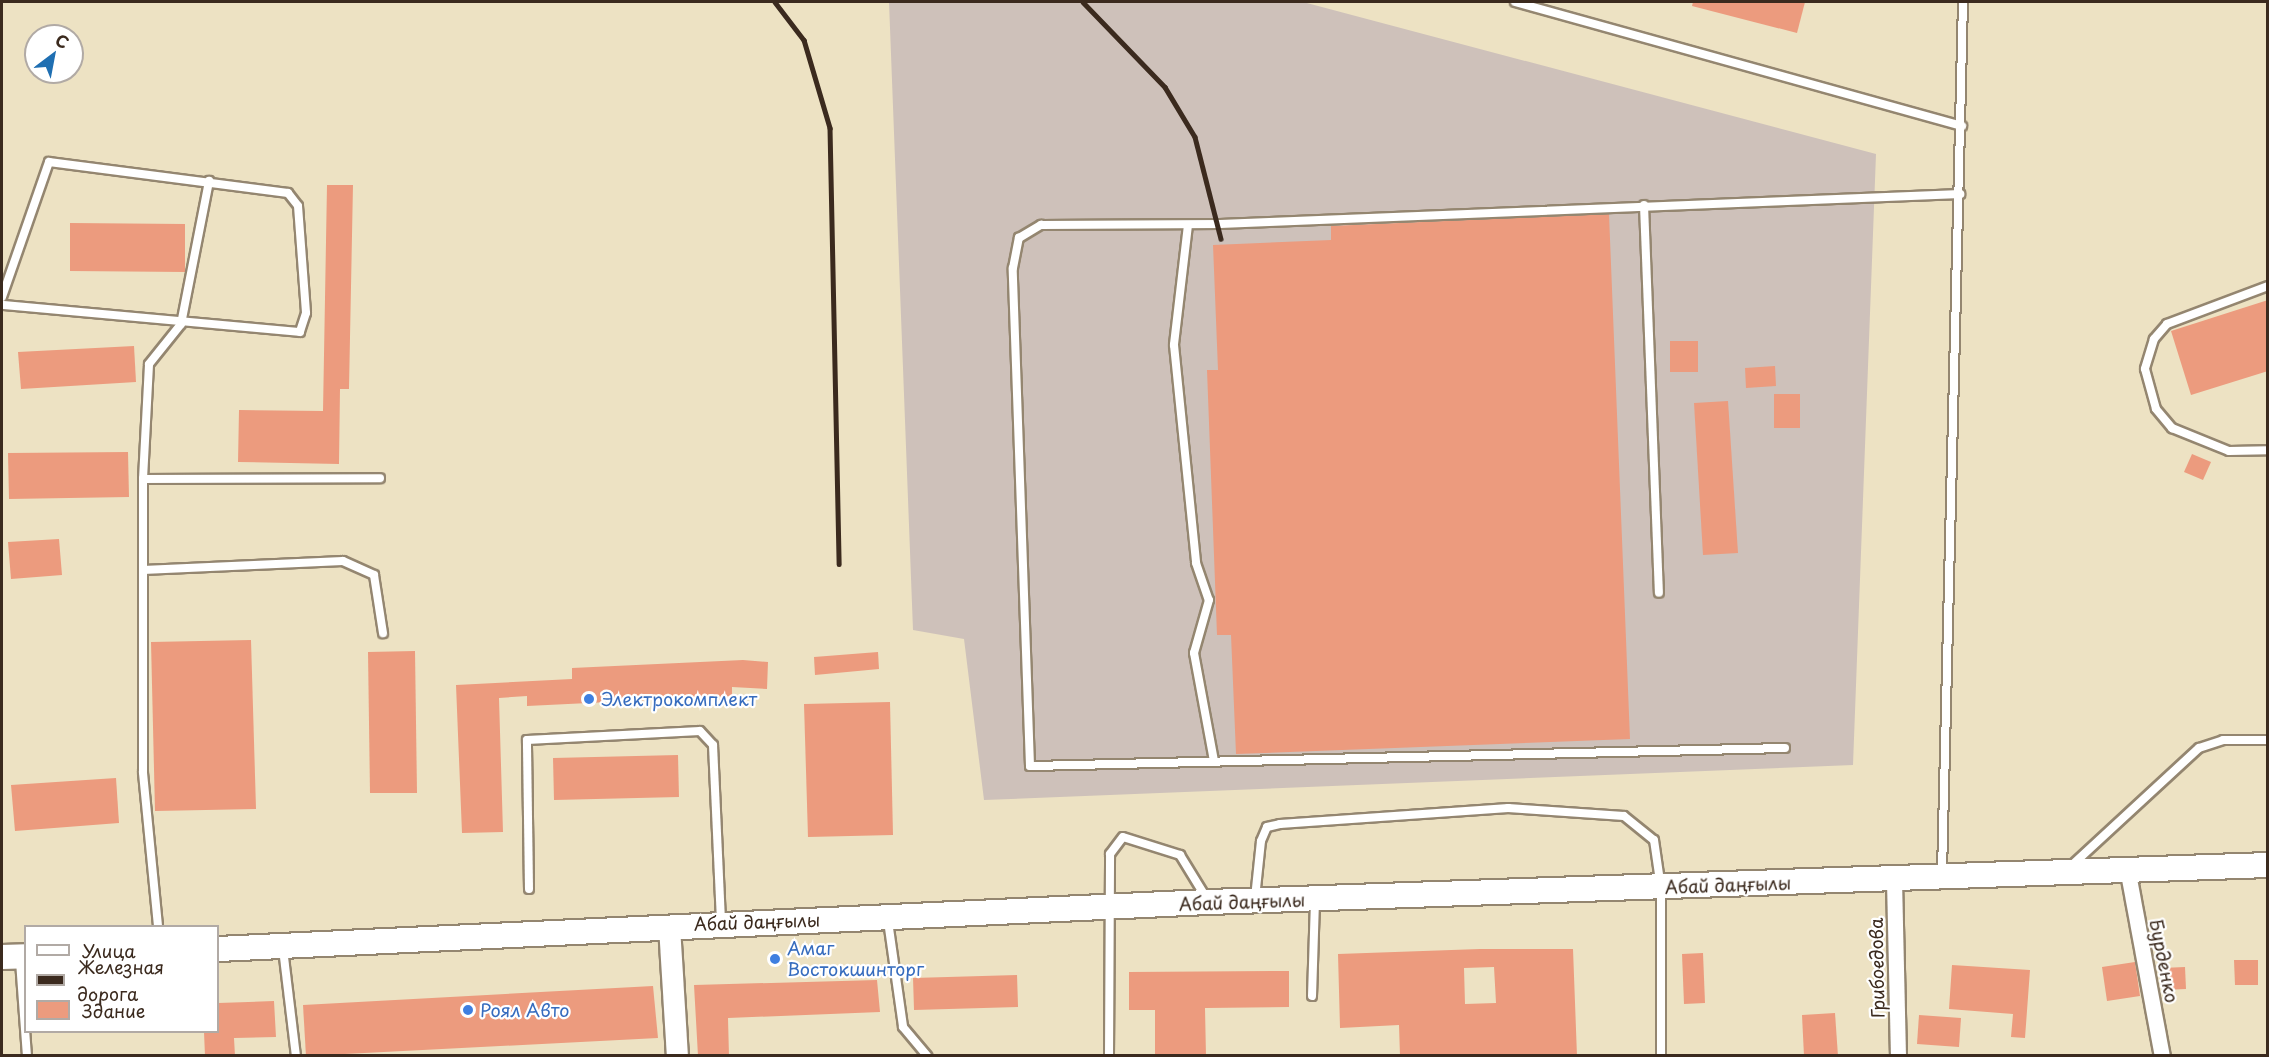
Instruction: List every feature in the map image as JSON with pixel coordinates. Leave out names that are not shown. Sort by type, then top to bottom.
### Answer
[{"type":"main road","name":"Абай даңғылы","points":[[219,949],[669,926],[1109,909],[1209,902],[2063,873],[2128,873],[2268,865]]},
{"type":"street","name":"Бурденко","points":[[2128,873],[2162,1056]]},
{"type":"street","name":"Грибоедова","points":[[1894,880],[1898,1056]]},
{"type":"street","points":[[669,926],[677,1056]]},
{"type":"lane","points":[[1515,2],[1962,126]]},
{"type":"lane","points":[[1942,878],[1962,126],[1963,2]]},
{"type":"lane","points":[[2,297],[49,162],[288,193],[298,206],[306,324],[300,332],[181,324],[2,305]]},
{"type":"lane","points":[[158,925],[143,772],[143,479],[149,364],[181,324],[209,181]]},
{"type":"lane","points":[[1785,748],[1030,766],[1012,267],[1019,238],[1041,225],[1188,225],[1960,194]]},
{"type":"lane","points":[[1644,205],[1659,592]]},
{"type":"lane","points":[[1188,225],[1174,345],[1196,563],[1209,600],[1194,653],[1214,761]]},
{"type":"lane","points":[[2268,286],[2168,324],[2154,339],[2145,369],[2156,409],[2172,428],[2229,451],[2268,450]]},
{"type":"lane","points":[[143,479],[380,478]]},
{"type":"lane","points":[[143,570],[343,561],[374,575],[383,633]]},
{"type":"lane","points":[[528,889],[527,740],[700,731],[713,744],[721,924]]},
{"type":"lane","points":[[2063,873],[2199,748],[2223,740],[2268,740]]},
{"type":"lane","points":[[1254,901],[1267,827],[1508,808],[1624,816],[1654,840],[1661,888],[1660,1056]]},
{"type":"lane","points":[[1109,1056],[1110,854],[1123,837],[1180,855],[1209,902]]},
{"type":"lane","points":[[1312,996],[1315,899]]},
{"type":"lane","points":[[887,917],[903,1027],[927,1056]]},
{"type":"lane","points":[[283,947],[296,1056]]},
{"type":"lane","points":[[16,956],[24,1029]]},
{"type":"lane","points":[[24,1033],[27,1056]]},
{"type":"shaded area","points":[[889,2],[1303,2],[1876,154],[1853,765],[984,800],[964,639],[913,630]]},
{"type":"building","points":[[1693,2],[1805,2],[1797,33],[1692,6]]},
{"type":"building","points":[[327,185],[353,185],[349,389],[340,389],[339,464],[238,462],[239,410],[323,411]]},
{"type":"building","points":[[1609,214],[1630,739],[1236,754],[1231,635],[1217,635],[1207,370],[1218,370],[1213,245],[1331,240],[1331,226]]},
{"type":"building","points":[[70,223],[185,224],[185,272],[70,271]]},
{"type":"building","points":[[2268,300],[2268,371],[2191,395],[2171,331]]},
{"type":"building","points":[[1670,341],[1698,341],[1698,372],[1670,372]]},
{"type":"building","points":[[134,346],[136,382],[21,389],[18,352]]},
{"type":"building","points":[[1775,366],[1776,386],[1746,388],[1745,368]]},
{"type":"building","points":[[1774,394],[1800,394],[1800,428],[1774,428]]},
{"type":"building","points":[[1728,401],[1738,553],[1703,555],[1694,403]]},
{"type":"building","points":[[128,452],[129,497],[9,499],[8,453]]},
{"type":"building","points":[[2192,454],[2211,462],[2203,480],[2184,472]]},
{"type":"building","points":[[59,539],[62,575],[11,579],[8,542]]},
{"type":"building","points":[[251,640],[256,809],[155,811],[151,642]]},
{"type":"building","points":[[415,651],[417,793],[370,793],[368,652]]},
{"type":"building","points":[[878,652],[879,669],[815,675],[814,657]]},
{"type":"building","points":[[743,660],[768,662],[767,689],[732,687],[732,696],[527,706],[527,696],[499,698],[503,832],[462,833],[456,685],[572,679],[572,668]]},
{"type":"building","points":[[890,702],[893,835],[808,837],[804,704]]},
{"type":"building","points":[[678,755],[679,797],[554,800],[553,758]]},
{"type":"building","points":[[116,778],[119,823],[15,831],[11,785]]},
{"type":"building","points":[[1480,949],[1573,949],[1577,1056],[1400,1056],[1399,1025],[1340,1028],[1338,954]],"holes":[[[1494,967],[1496,1003],[1465,1004],[1464,968]]]},
{"type":"building","points":[[1703,953],[1705,1003],[1684,1004],[1682,954]]},
{"type":"building","points":[[2234,960],[2258,960],[2258,985],[2235,985]]},
{"type":"building","points":[[2135,962],[2140,996],[2107,1001],[2102,967]]},
{"type":"building","points":[[1952,965],[2030,970],[2025,1038],[2011,1037],[2013,1014],[1949,1009]]},
{"type":"building","points":[[2185,967],[2186,989],[2163,990],[2162,968]]},
{"type":"building","points":[[1289,971],[1289,1007],[1205,1008],[1206,1056],[1155,1056],[1155,1010],[1129,1010],[1129,972]]},
{"type":"building","points":[[1017,975],[1018,1007],[914,1010],[913,978]]},
{"type":"building","points":[[877,980],[880,1012],[728,1018],[729,1056],[698,1056],[694,985]]},
{"type":"building","points":[[653,986],[658,1038],[306,1056],[303,1005]]},
{"type":"building","points":[[274,1001],[276,1037],[234,1038],[235,1056],[205,1056],[204,1033],[219,1033],[219,1003]]},
{"type":"building","points":[[1835,1013],[1838,1056],[1804,1056],[1802,1015]]},
{"type":"building","points":[[1919,1015],[1961,1018],[1959,1047],[1917,1044]]},
{"type":"railway","points":[[775,2],[804,40],[830,128],[839,564]]},
{"type":"railway","points":[[1083,2],[1165,87],[1195,137],[1221,239]]},
{"type":"place","name":"Электрокомплект","points":[[589,699]]},
{"type":"place","name":"Амаг Востокшинторг","points":[[775,959]]},
{"type":"place","name":"Роял Авто","points":[[468,1010]]}]
